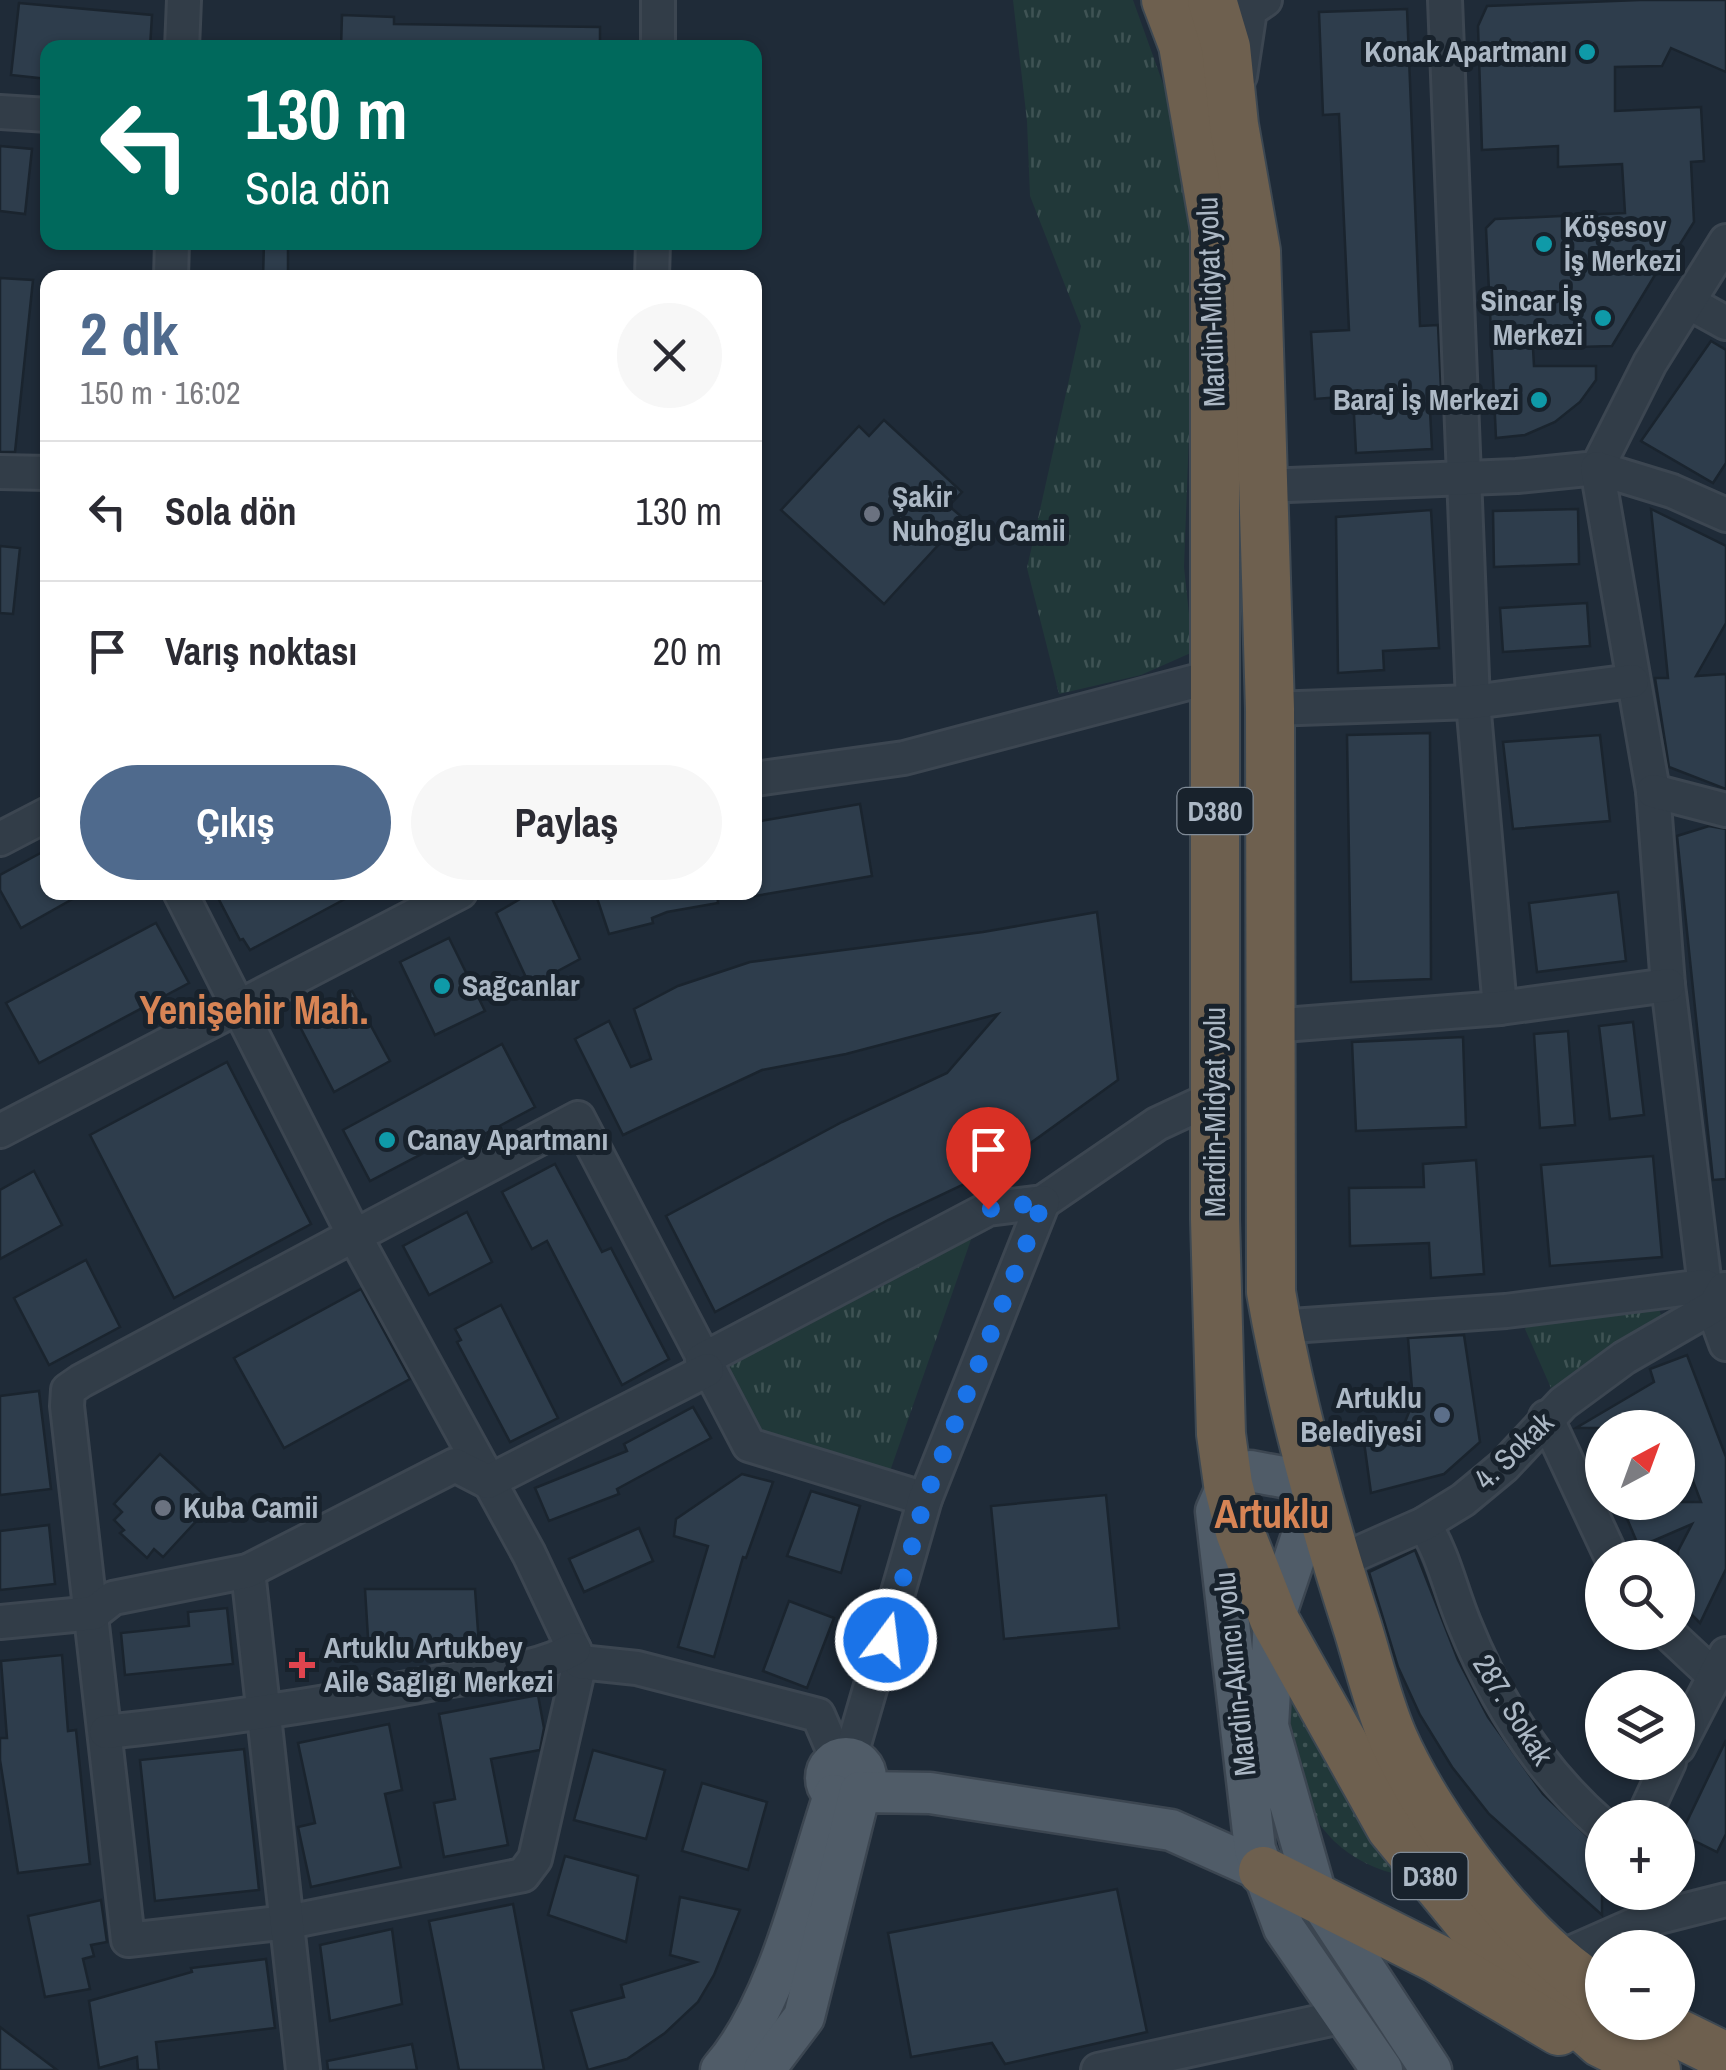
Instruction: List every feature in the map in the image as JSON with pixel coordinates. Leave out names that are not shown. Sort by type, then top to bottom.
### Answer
[{"type":"highway","name":"Mardin-Midyat yolu","points":[[1195,2],[1226,47],[1234,125],[1256,250],[1270,708],[1271,1292],[1277,1327],[1315,1497],[1393,1738],[1472,1871],[1557,1959],[1585,1980]]},
{"type":"highway","name":"Mardin-Midyat yolu","points":[[1195,2],[1183,45],[1214,230],[1215,1097],[1222,1497],[1274,1619],[1392,1828],[1478,1934],[1602,2043],[1656,2070]]},
{"type":"highway","points":[[1263,1871],[1436,1958],[1546,2027],[1602,2043]]},
{"type":"highway","points":[[1692,2040],[1726,2057]]},
{"type":"main road","points":[[1222,1497],[1250,1471],[1270,1471],[1315,1497]]},
{"type":"main road","name":"Mardin-Akıncı yolu","points":[[1222,1497],[1254,1849],[1284,1928],[1382,2070]]},
{"type":"main road","name":"Mardin-Akıncı yolu","points":[[1315,1497],[1274,1619],[1268,1726],[1316,1895],[1431,2070]]},
{"type":"main road","points":[[841,1776],[1171,1830],[1263,1871]]},
{"type":"main road","points":[[721,2070],[741,2048],[762,2009],[841,1776]]},
{"type":"main road","points":[[764,2070],[804,2016],[841,1776]]},
{"type":"street","points":[[182,40],[184,0]]},
{"type":"street","points":[[658,0],[658,40]]},
{"type":"street","points":[[1234,125],[1250,10],[1265,0]]},
{"type":"street","points":[[1445,0],[1473,702],[1500,1008]]},
{"type":"street","points":[[0,112],[40,115]]},
{"type":"street","points":[[1726,240],[1650,363],[1598,468],[1653,790],[1668,985],[1726,1344]]},
{"type":"street","points":[[1688,302],[1726,323]]},
{"type":"street","points":[[1263,486],[1517,476],[1598,468],[1672,491],[1726,515]]},
{"type":"street","points":[[0,472],[40,473]]},
{"type":"street","points":[[762,778],[904,758],[1215,676]]},
{"type":"street","points":[[1270,708],[1473,702],[1632,681]]},
{"type":"street","points":[[1653,790],[1726,810]]},
{"type":"street","points":[[0,839],[40,818]]},
{"type":"street","points":[[184,900],[354,1235],[577,1656],[535,1859],[523,1874],[288,1922],[128,1940],[68,1390],[354,1235],[578,1118],[748,1446],[925,1499]]},
{"type":"street","points":[[0,1131],[445,900]]},
{"type":"street","points":[[1270,1026],[1500,1008],[1668,985]]},
{"type":"street","points":[[488,1482],[988,1209],[1043,1202],[1157,1124],[1215,1097]]},
{"type":"street","points":[[841,1776],[925,1499],[1043,1202]]},
{"type":"street","points":[[1277,1327],[1715,1292]]},
{"type":"street","name":"4. Sokak","points":[[1336,1562],[1424,1524],[1504,1466],[1546,1417],[1715,1292]]},
{"type":"street","points":[[1546,1417],[1604,1540]]},
{"type":"street","points":[[0,1622],[94,1613],[113,1598],[248,1570],[455,1465],[488,1482]]},
{"type":"street","name":"287. Sokak","points":[[1424,1524],[1442,1552],[1462,1618],[1486,1676],[1567,1794],[1585,1810]]},
{"type":"street","points":[[248,1570],[303,2070]]},
{"type":"street","points":[[1695,1650],[1720,1666],[1695,1714]]},
{"type":"street","points":[[106,1732],[265,1714],[577,1656],[818,1715],[841,1776]]},
{"type":"street","points":[[1695,1891],[1724,1900]]},
{"type":"street","points":[[1557,1959],[1643,1921],[1724,1900]]},
{"type":"street","points":[[1098,2070],[1344,2016]]},
{"type":"green space","points":[[1013,0],[1133,0],[1166,92],[1196,250],[1184,567],[1193,652],[1141,675],[1059,694],[1027,568],[1081,326],[1030,196],[1027,121]]},
{"type":"green space","points":[[974,1231],[889,1474],[756,1434],[719,1364]]},
{"type":"green space","points":[[1659,1309],[1661,1315],[1563,1391],[1551,1388],[1525,1329],[1529,1323]]},
{"type":"green space","points":[[1290,1680],[1405,1876],[1371,1866],[1344,1850],[1323,1829],[1308,1804],[1291,1746]]},
{"type":"building","points":[[1726,0],[1726,72],[1671,48],[1662,66],[1615,67],[1615,111],[1701,107],[1704,161],[1691,162],[1694,222],[1670,260],[1664,260],[1612,346],[1579,347],[1579,326],[1532,330],[1534,366],[1596,366],[1596,380],[1580,402],[1555,422],[1525,435],[1496,438],[1486,228],[1495,219],[1625,213],[1622,164],[1558,167],[1558,146],[1482,150],[1478,26],[1487,6]]},
{"type":"building","points":[[19,3],[152,15],[150,40],[40,40],[40,78],[11,75]]},
{"type":"building","points":[[1407,9],[1420,326],[1438,325],[1441,390],[1429,391],[1432,449],[1356,453],[1353,396],[1315,399],[1311,332],[1349,330],[1339,114],[1323,115],[1319,12]]},
{"type":"building","points":[[342,15],[394,17],[394,24],[600,27],[600,40],[341,40]]},
{"type":"building","points":[[0,146],[32,149],[25,214],[0,211]]},
{"type":"building","points":[[264,250],[288,250],[288,270],[263,270]]},
{"type":"building","points":[[0,278],[33,280],[15,452],[0,452]]},
{"type":"building","points":[[1711,341],[1726,350],[1726,463],[1713,483],[1641,441]]},
{"type":"building","name":"Şakir Nuhoğlu Camii","points":[[884,420],[962,492],[949,506],[963,518],[884,604],[781,510],[859,426],[869,436]]},
{"type":"building","points":[[1578,509],[1579,564],[1494,567],[1493,511]]},
{"type":"building","points":[[1651,509],[1726,546],[1726,623],[1696,676],[1726,674],[1726,789],[1669,767],[1655,678],[1668,678]]},
{"type":"building","points":[[1431,510],[1439,648],[1383,651],[1384,670],[1338,673],[1336,517]]},
{"type":"building","points":[[0,546],[20,548],[13,614],[0,613]]},
{"type":"building","points":[[1587,603],[1590,646],[1503,652],[1500,608]]},
{"type":"building","points":[[1430,733],[1431,979],[1351,982],[1347,735]]},
{"type":"building","points":[[1600,735],[1610,821],[1513,829],[1503,742]]},
{"type":"building","points":[[860,804],[872,876],[762,895],[762,821]]},
{"type":"building","points":[[1709,826],[1726,829],[1726,1179],[1713,1180],[1677,836]]},
{"type":"building","points":[[40,853],[40,900],[71,900],[21,928],[0,890],[0,875]]},
{"type":"building","points":[[1618,892],[1626,961],[1537,972],[1529,903]]},
{"type":"building","points":[[219,900],[343,900],[250,950],[240,940]]},
{"type":"building","points":[[518,900],[553,900],[580,959],[530,986],[496,913]]},
{"type":"building","points":[[598,900],[718,900],[667,912],[652,918],[653,923],[609,934]]},
{"type":"building","points":[[1097,912],[1118,1080],[992,1171],[888,1220],[715,1312],[666,1216],[842,1122],[947,1073],[998,1014],[846,1054],[762,1070],[623,1135],[575,1039],[609,1021],[631,1067],[651,1059],[634,1009],[678,986],[750,962],[983,932]]},
{"type":"building","points":[[156,923],[189,983],[39,1063],[6,1003]]},
{"type":"building","name":"Sağcanlar","points":[[449,938],[485,1011],[435,1035],[400,962]]},
{"type":"building","points":[[352,991],[390,1061],[334,1092],[297,1021]]},
{"type":"building","points":[[1633,1022],[1644,1115],[1610,1119],[1599,1026]]},
{"type":"building","points":[[1568,1031],[1575,1125],[1540,1128],[1534,1034]]},
{"type":"building","points":[[1463,1037],[1466,1127],[1356,1131],[1352,1042]]},
{"type":"building","points":[[502,1044],[535,1107],[462,1146],[456,1136],[370,1181],[343,1130]]},
{"type":"building","points":[[227,1062],[311,1224],[174,1298],[90,1135]]},
{"type":"building","points":[[1653,1156],[1662,1257],[1550,1266],[1541,1165]]},
{"type":"building","points":[[1476,1160],[1484,1274],[1431,1278],[1429,1243],[1350,1246],[1349,1188],[1424,1187],[1423,1164]]},
{"type":"building","points":[[555,1164],[602,1252],[611,1248],[669,1359],[622,1385],[547,1241],[532,1249],[502,1192]]},
{"type":"building","points":[[34,1171],[62,1225],[0,1259],[0,1190]]},
{"type":"building","points":[[467,1212],[492,1262],[429,1295],[403,1246]]},
{"type":"building","points":[[86,1260],[120,1327],[49,1365],[14,1298]]},
{"type":"building","points":[[361,1289],[410,1379],[284,1448],[234,1358]]},
{"type":"building","points":[[501,1305],[558,1418],[510,1442],[457,1342],[461,1340],[455,1329]]},
{"type":"building","name":"Artuklu Belediyesi","points":[[1464,1335],[1480,1442],[1444,1474],[1371,1493],[1364,1442],[1403,1427],[1413,1402],[1408,1338]]},
{"type":"building","points":[[1687,1355],[1726,1457],[1726,1569],[1700,1623],[1695,1618],[1695,1540],[1684,1540],[1692,1524],[1655,1540],[1636,1540],[1628,1520],[1695,1520],[1695,1502],[1701,1502],[1695,1486],[1695,1410],[1607,1410],[1654,1382],[1650,1369]]},
{"type":"building","points":[[39,1391],[51,1489],[0,1495],[0,1396]]},
{"type":"building","points":[[693,1407],[711,1438],[617,1489],[619,1494],[549,1521],[535,1488],[627,1451],[624,1444]]},
{"type":"building","name":"Kuba Camii","points":[[160,1454],[213,1503],[163,1557],[154,1549],[147,1558],[120,1533],[124,1530],[114,1520],[122,1512],[114,1504]]},
{"type":"building","points":[[742,1474],[773,1482],[746,1558],[743,1557],[714,1657],[678,1647],[708,1546],[674,1536],[676,1519]]},
{"type":"building","points":[[811,1491],[860,1506],[841,1573],[787,1556]]},
{"type":"building","points":[[1106,1495],[1119,1628],[1004,1639],[991,1506]]},
{"type":"building","points":[[49,1525],[55,1584],[0,1590],[0,1531]]},
{"type":"building","points":[[639,1528],[653,1561],[584,1592],[569,1559]]},
{"type":"building","points":[[1415,1550],[1458,1660],[1488,1717],[1543,1794],[1585,1834],[1585,1900],[1489,1814],[1452,1767],[1420,1715],[1398,1667],[1369,1572]]},
{"type":"building","points":[[365,1589],[475,1589],[479,1645],[369,1654]]},
{"type":"building","points":[[789,1601],[834,1618],[807,1688],[763,1671]]},
{"type":"building","points":[[227,1608],[233,1664],[125,1675],[121,1633],[189,1626],[188,1612]]},
{"type":"building","points":[[62,1655],[68,1731],[76,1730],[90,1864],[18,1873],[0,1760],[0,1738],[7,1738],[1,1661]]},
{"type":"building","points":[[538,1695],[544,1728],[540,1750],[491,1759],[508,1845],[444,1857],[434,1803],[455,1799],[439,1714]]},
{"type":"building","points":[[389,1724],[402,1790],[385,1794],[401,1867],[311,1887],[298,1827],[315,1823],[298,1743]]},
{"type":"building","points":[[1726,1740],[1726,1834],[1717,1852],[1695,1841],[1695,1805]]},
{"type":"building","points":[[244,1749],[259,1890],[155,1901],[140,1760]]},
{"type":"building","points":[[593,1750],[665,1770],[646,1839],[574,1820]]},
{"type":"building","points":[[702,1783],[767,1802],[748,1870],[682,1851]]},
{"type":"building","points":[[565,1856],[638,1876],[626,1942],[548,1915]]},
{"type":"building","points":[[1117,1889],[1147,2032],[1005,2064],[992,2043],[911,2057],[888,1933]]},
{"type":"building","points":[[680,1897],[740,1910],[714,1975],[698,2002],[665,2033],[627,2059],[588,2070],[571,2011],[624,1997],[621,1985],[696,1962],[670,1955]]},
{"type":"building","points":[[101,1900],[107,1942],[91,1945],[94,1956],[83,1959],[90,1989],[45,1997],[28,1916]]},
{"type":"building","points":[[513,1904],[544,2070],[459,2070],[429,1921]]},
{"type":"building","points":[[392,1929],[402,2004],[330,2021],[320,1945]]},
{"type":"building","points":[[266,1959],[275,2028],[156,2042],[159,2070],[138,2070],[137,2057],[99,2068],[89,2001],[192,1972],[191,1968]]},
{"type":"building","points":[[0,2027],[57,2070],[0,2070]]},
{"type":"building","points":[[412,2044],[417,2070],[328,2070],[327,2061]]},
{"type":"place","name":"Konak Apartmanı","points":[[1587,52]]},
{"type":"place","name":"Köşesoy İş Merkezi","points":[[1544,244]]},
{"type":"place","name":"Sincar İş Merkezi","points":[[1603,318]]},
{"type":"place","name":"Baraj İş Merkezi","points":[[1539,400]]},
{"type":"place","name":"Şakir Nuhoğlu Camii","points":[[872,514]]},
{"type":"place","name":"Sağcanlar","points":[[442,986]]},
{"type":"place","name":"Canay Apartmanı","points":[[387,1140]]},
{"type":"place","name":"Artuklu Belediyesi","points":[[1442,1415]]},
{"type":"place","name":"Kuba Camii","points":[[163,1508]]},
{"type":"place","name":"Artuklu Artukbey Aile Sağlığı Merkezi","points":[[302,1665]]},
{"type":"district","name":"Yenişehir Mah.","points":[[254,1010]]},
{"type":"district","name":"Artuklu","points":[[1272,1514]]},
{"type":"route","points":[[886,1640],[925,1499],[1043,1202],[988,1209]]}]
